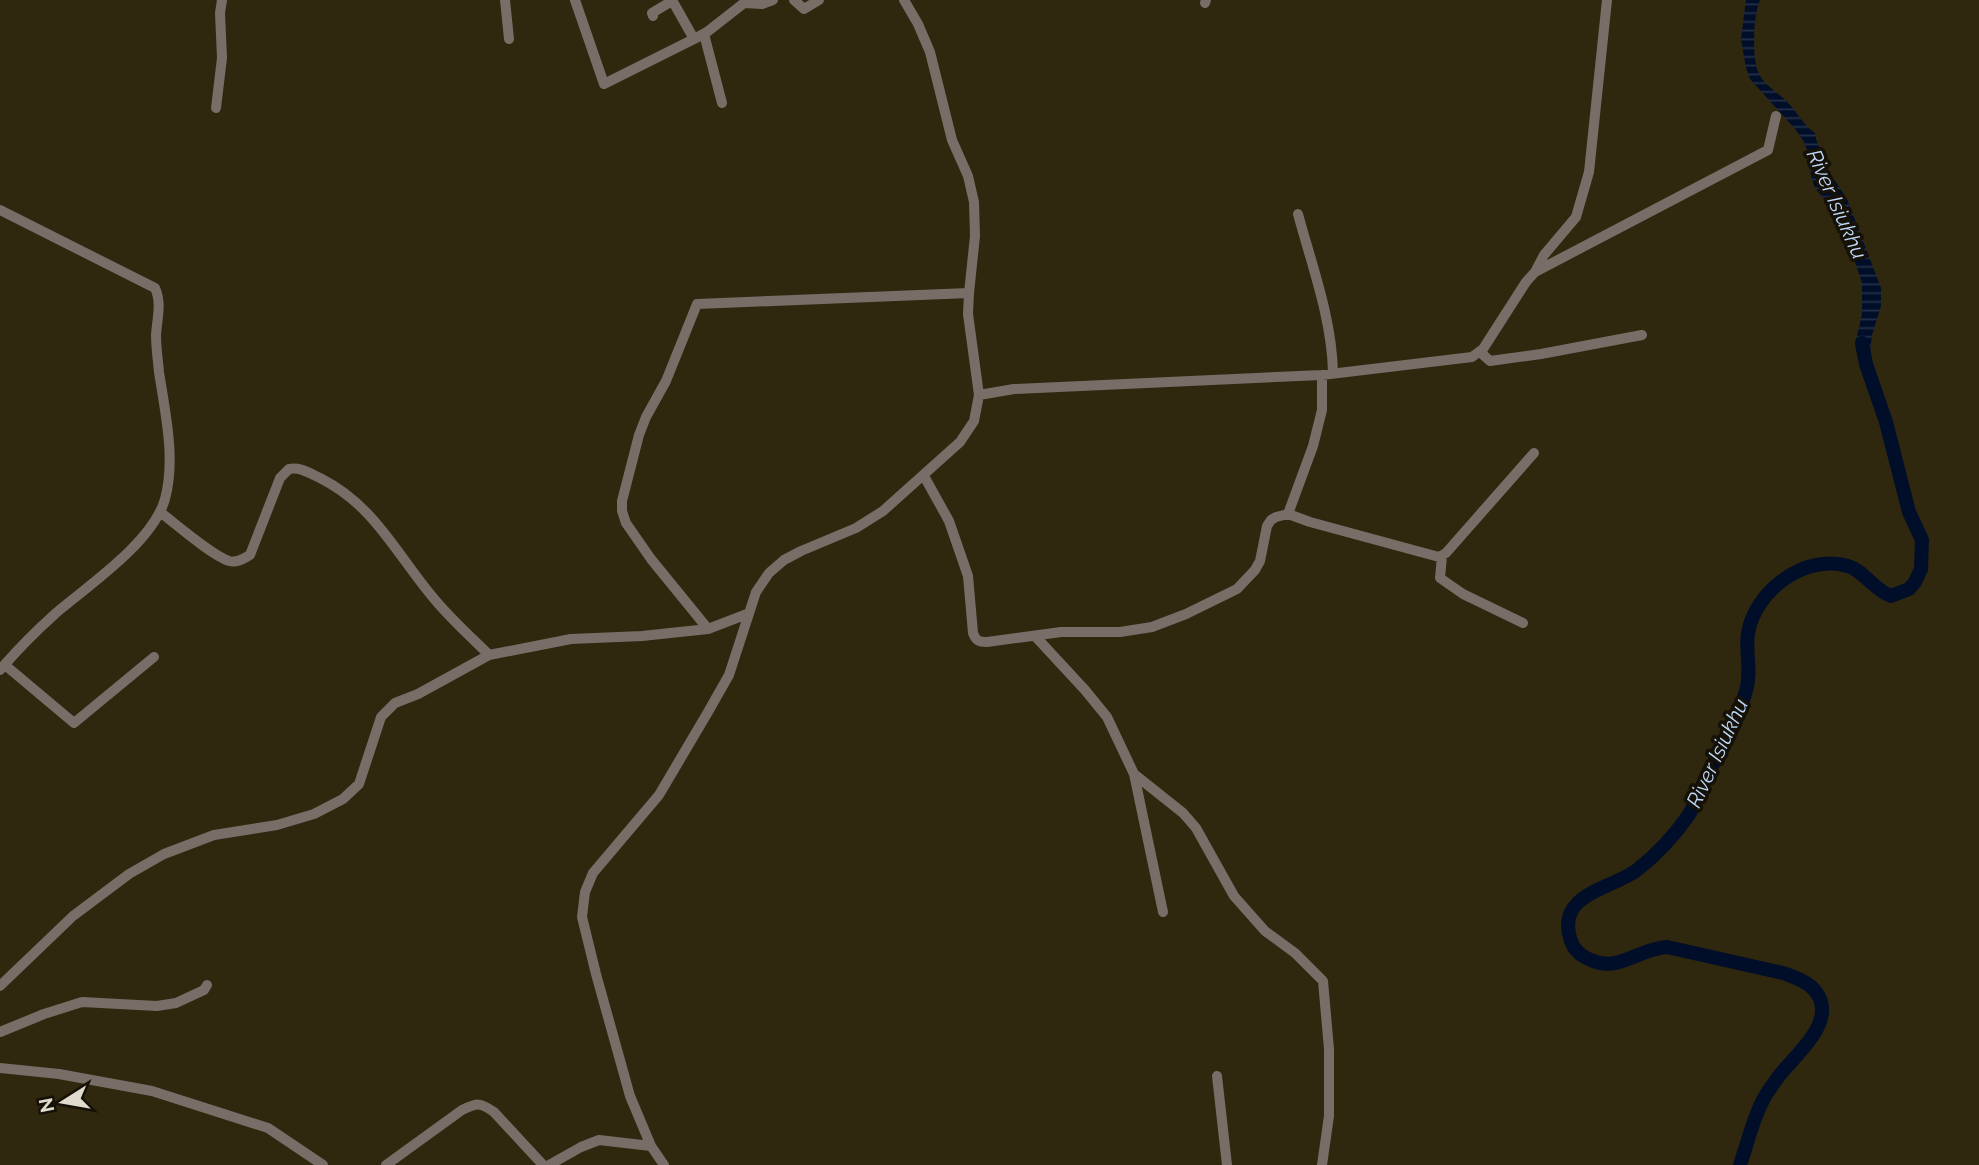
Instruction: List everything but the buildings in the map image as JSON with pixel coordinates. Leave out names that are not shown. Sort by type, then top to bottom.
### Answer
[{"type":"street","points":[[216,108],[222,58],[222,0]]},
{"type":"street","points":[[505,0],[509,39]]},
{"type":"street","points":[[575,0],[604,84],[699,36],[744,3],[762,4],[773,0]]},
{"type":"street","points":[[653,16],[652,13],[672,0],[699,36],[722,103]]},
{"type":"street","points":[[794,0],[804,9],[819,0]]},
{"type":"street","points":[[664,1165],[651,1146],[631,1096],[582,917],[584,892],[593,873],[659,795],[729,676],[755,592],[769,573],[784,560],[856,528],[883,511],[960,442],[974,421],[979,395],[968,314],[975,236],[974,202],[968,176],[952,139],[930,52],[904,0]]},
{"type":"street","points":[[979,395],[1014,388],[1328,374],[1472,357],[1480,352],[1544,255],[1576,217],[1589,172],[1607,0]]},
{"type":"street","points":[[1535,272],[1768,150],[1776,116]]},
{"type":"street","points":[[0,209],[155,288],[159,306],[156,350],[169,453],[165,499],[150,529],[54,615],[2,667],[74,723],[154,657]]},
{"type":"street","points":[[1288,514],[1313,446],[1333,349],[1298,214]]},
{"type":"street","points":[[708,629],[651,559],[626,523],[622,511],[622,501],[639,435],[666,381],[697,304],[969,293]]},
{"type":"street","points":[[1480,352],[1489,361],[1642,335]]},
{"type":"street","points":[[924,476],[950,521],[968,576],[975,639],[987,642],[1061,632],[1120,632],[1152,627],[1186,614],[1237,589],[1260,561],[1267,526],[1271,520],[1288,514],[1439,557],[1534,453]]},
{"type":"street","points":[[160,512],[231,562],[240,561],[250,555],[280,478],[289,469],[300,468],[342,491],[363,508],[436,601],[489,655]]},
{"type":"street","points":[[1442,555],[1440,578],[1463,594],[1523,623]]},
{"type":"street","points":[[0,986],[73,916],[129,874],[164,854],[214,835],[277,825],[314,814],[343,799],[359,785],[381,717],[395,703],[418,694],[489,655],[571,639],[642,636],[708,629],[747,614]]},
{"type":"street","points":[[1035,636],[1107,717],[1134,774],[1163,912]]},
{"type":"street","points":[[1134,774],[1183,813],[1196,828],[1234,896],[1265,931],[1295,953],[1323,981],[1329,1049],[1329,1116],[1322,1165]]},
{"type":"street","points":[[0,1032],[82,1002],[157,1006],[176,1003],[204,990],[207,985]]},
{"type":"street","points":[[0,1068],[59,1074],[152,1091],[268,1128],[323,1165]]},
{"type":"street","points":[[1217,1076],[1227,1165]]},
{"type":"street","points":[[386,1165],[462,1110],[476,1104],[486,1106],[494,1112],[543,1165]]},
{"type":"street","points":[[549,1165],[581,1146],[599,1140],[651,1146]]},
{"type":"water","points":[[1746,0],[1760,0],[1754,36],[1758,72],[1815,133],[1830,173],[1847,199],[1881,288],[1881,306],[1872,335],[1869,360],[1859,362],[1855,344],[1862,314],[1862,283],[1843,237],[1840,215],[1814,186],[1810,158],[1804,142],[1750,79],[1746,68],[1741,39]]},
{"type":"waterway","name":"River Isiukhu","points":[[1740,1165],[1762,1101],[1819,1024],[1822,1013],[1816,992],[1805,983],[1783,973],[1667,947],[1620,962],[1601,963],[1575,949],[1568,923],[1571,911],[1579,902],[1589,894],[1637,870],[1664,845],[1688,816],[1738,716],[1748,684],[1748,633],[1761,603],[1771,590],[1799,570],[1832,563],[1854,568],[1891,596],[1909,589],[1915,582],[1921,569],[1922,540],[1909,512],[1862,343]]}]
